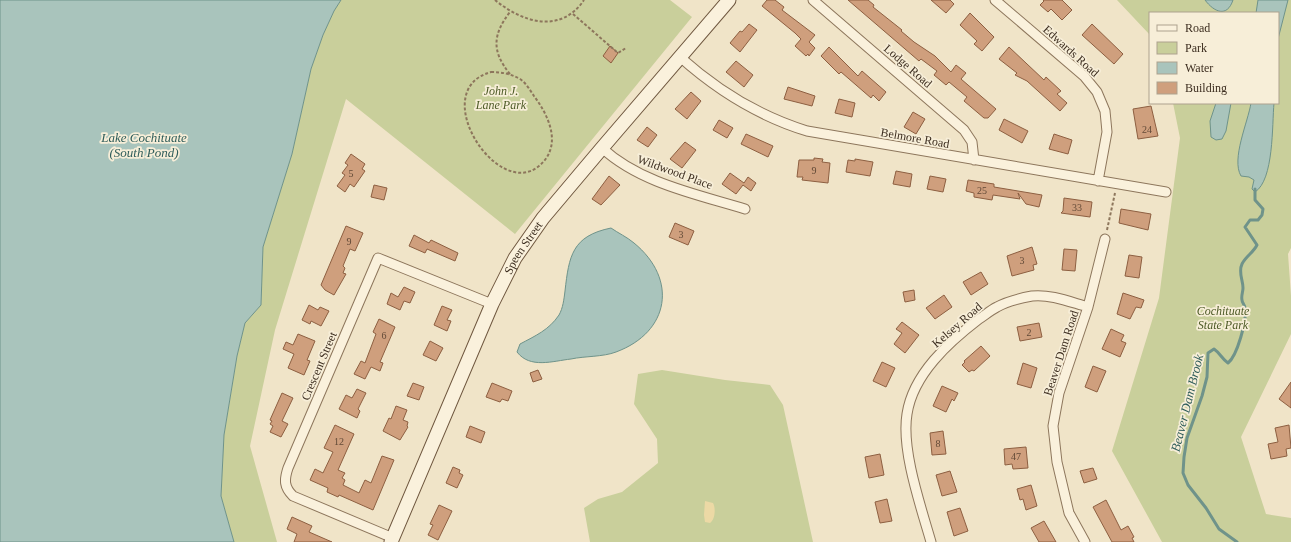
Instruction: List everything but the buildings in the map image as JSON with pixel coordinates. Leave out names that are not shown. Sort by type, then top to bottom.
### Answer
[{"type":"street","name":"Speen Street","points":[[392,540],[507,272],[528,239],[602,148],[729,0]]},
{"type":"street","name":"Lodge Road","points":[[813,0],[964,130],[972,142],[974,160]]},
{"type":"street","name":"Edwards Road","points":[[995,0],[1084,76],[1097,92],[1105,111],[1107,132],[1098,181]]},
{"type":"street","name":"Belmore Road","points":[[680,57],[705,79],[740,103],[796,128],[1166,192]]},
{"type":"street","name":"Wildwood Place","points":[[602,148],[618,162],[646,177],[745,209]]},
{"type":"street","name":"Beaver Dam Road","points":[[1085,542],[1069,513],[1057,462],[1053,426],[1059,393],[1088,307],[1105,242]]},
{"type":"street","name":"Crescent Street","points":[[392,540],[293,496],[286,488],[284,482],[288,468],[378,258],[492,304]]},
{"type":"street","name":"Kelsey Road","points":[[931,542],[912,474],[907,434],[907,414],[913,395],[924,374],[944,349],[996,307],[1032,296],[1053,297],[1088,307]]},
{"type":"path","points":[[495,0],[524,18],[540,21],[566,19],[573,14],[584,0]]},
{"type":"path","points":[[510,74],[491,72],[480,75],[467,92],[464,105],[465,118],[478,144],[487,156],[512,172],[524,173],[534,170],[545,161],[551,150],[553,139],[551,127],[540,104],[522,80],[510,74],[502,64],[497,52],[496,37],[511,11]]},
{"type":"path","points":[[573,14],[618,53],[626,48]]},
{"type":"path","points":[[1105,242],[1117,184]]},
{"type":"green space","name":"John J. Lane Park","points":[[341,0],[670,0],[692,17],[515,234],[346,99],[275,330],[250,446],[277,542],[234,542],[221,496],[224,435],[237,356],[245,323],[261,305],[263,247],[292,154],[311,69],[323,35]]},
{"type":"green space","name":"Cochituate State Park","points":[[1117,0],[1291,0],[1291,248],[1288,254],[1291,296],[1291,334],[1241,437],[1266,514],[1291,518],[1291,542],[1162,542],[1112,451],[1159,298],[1180,138],[1173,104],[1279,104],[1279,12],[1149,12],[1149,34]]},
{"type":"green space","points":[[662,370],[725,380],[770,385],[783,405],[813,542],[590,542],[584,508],[598,499],[622,492],[658,463],[657,439],[634,404],[638,374]]},
{"type":"sand","points":[[705,501],[713,503],[714,505],[714,516],[710,523],[705,522]]},
{"type":"water","name":"Lake Cochituate (South Pond)","points":[[0,0],[341,0],[323,35],[311,69],[292,154],[263,247],[261,305],[245,323],[237,356],[224,435],[221,496],[234,542],[0,542]]},
{"type":"water","points":[[1205,0],[1233,0],[1227,9],[1220,11],[1212,8]]},
{"type":"water","points":[[1258,0],[1288,0],[1279,35],[1279,12],[1256,12]]},
{"type":"water","points":[[1216,104],[1231,104],[1226,131],[1222,139],[1216,140],[1211,137],[1210,121]]},
{"type":"water","points":[[1251,104],[1274,104],[1269,164],[1266,176],[1261,186],[1255,192],[1252,189],[1254,180],[1249,177],[1241,176],[1238,169],[1239,150]]},
{"type":"water","points":[[611,228],[634,243],[648,257],[657,272],[662,288],[662,304],[657,318],[648,332],[634,343],[611,354],[542,363],[528,361],[517,352],[520,344],[546,329],[559,315],[564,300],[568,268],[575,249],[580,242],[588,236]]},
{"type":"waterway","name":"Beaver Dam Brook","points":[[1237,542],[1219,529],[1206,508],[1188,485],[1183,473],[1187,438],[1207,377],[1208,353],[1214,349],[1228,363],[1235,353],[1243,329],[1245,307],[1242,302],[1243,288],[1241,267],[1257,245],[1245,227],[1250,220],[1258,220],[1262,215],[1263,209],[1255,200],[1255,189]]}]
